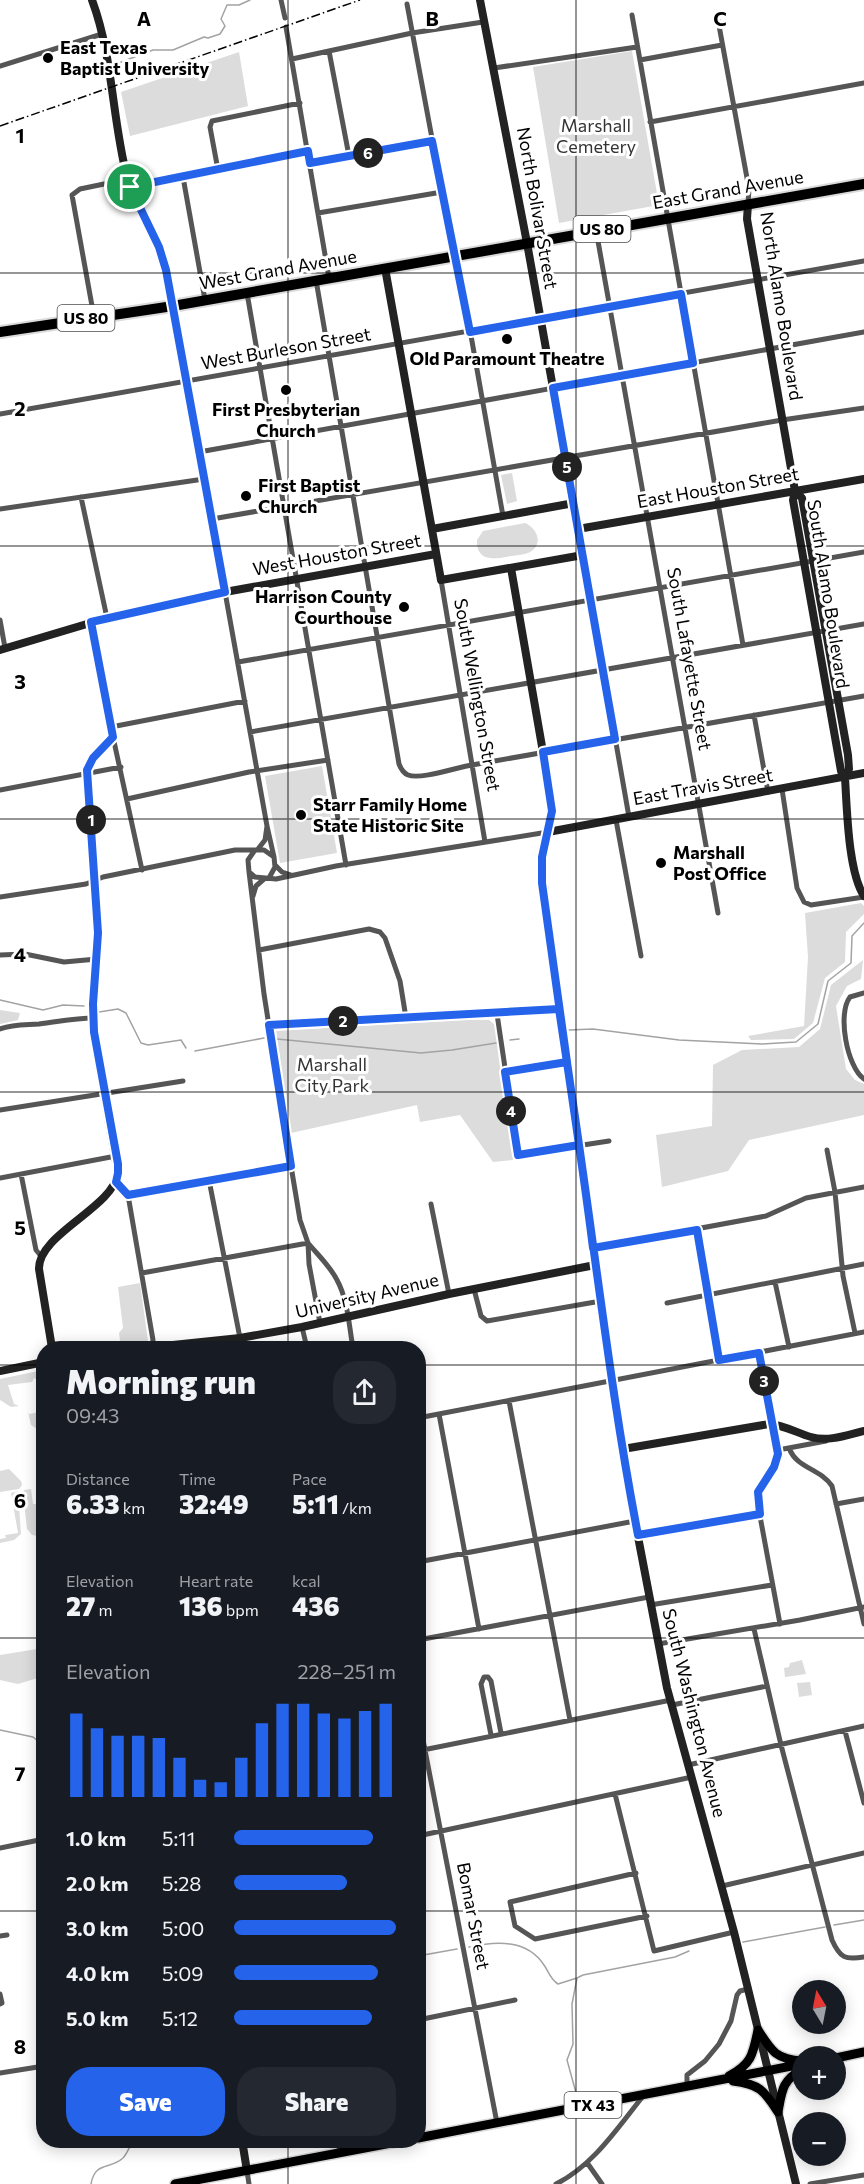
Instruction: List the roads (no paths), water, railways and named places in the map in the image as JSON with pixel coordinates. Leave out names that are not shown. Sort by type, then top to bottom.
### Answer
[{"type":"highway","name":"East Grand Avenue","points":[[456,255],[864,184]]},
{"type":"highway","name":"West Grand Avenue","points":[[0,332],[173,306],[456,255]]},
{"type":"main road","points":[[758,2030],[775,2054],[792,2062]]},
{"type":"main road","points":[[722,2080],[738,2071],[749,2061],[754,2052],[758,2030]]},
{"type":"main road","points":[[846,2056],[864,2052]]},
{"type":"main road","name":"TX 43","points":[[426,2136],[792,2067]]},
{"type":"main road","points":[[778,2112],[783,2086],[792,2075]]},
{"type":"main road","points":[[722,2080],[759,2087],[778,2112]]},
{"type":"main road","points":[[175,2184],[366,2148]]},
{"type":"street","points":[[92,0],[102,34],[129,183],[159,247],[166,270],[274,857],[275,865],[267,879],[256,886],[253,896]]},
{"type":"street","points":[[281,0],[285,18]]},
{"type":"street","name":"North Bolivar Street","points":[[480,0],[527,243],[583,555]]},
{"type":"street","points":[[407,4],[456,255],[503,516],[574,503]]},
{"type":"street","points":[[632,15],[743,645]]},
{"type":"street","points":[[292,59],[483,20]]},
{"type":"street","name":"North Alamo Boulevard","points":[[718,20],[749,189],[747,219],[795,491]]},
{"type":"street","points":[[286,27],[329,278]]},
{"type":"street","points":[[0,66],[102,34]]},
{"type":"street","points":[[639,60],[722,45]]},
{"type":"street","points":[[494,68],[637,47]]},
{"type":"street","points":[[329,51],[349,156]]},
{"type":"street","points":[[650,122],[864,82]]},
{"type":"street","points":[[218,170],[210,127],[212,121],[300,103]]},
{"type":"street","points":[[310,163],[432,141]]},
{"type":"street","points":[[94,317],[71,201],[73,193],[80,189],[183,177],[308,151]]},
{"type":"street","points":[[183,177],[205,300]]},
{"type":"street","points":[[318,213],[442,192]]},
{"type":"street","name":"South Lafayette Street","points":[[596,230],[718,913]]},
{"type":"street","name":"West Burleson Street","points":[[0,414],[864,261]]},
{"type":"street","name":"South Wellington Street","points":[[385,268],[485,842]]},
{"type":"street","points":[[316,280],[399,764],[407,774],[422,775],[864,696]]},
{"type":"street","points":[[247,293],[346,865]]},
{"type":"street","points":[[199,452],[864,332]]},
{"type":"street","points":[[212,519],[782,420],[864,408]]},
{"type":"street","points":[[0,508],[204,479]]},
{"type":"street","name":"East Houston Street","points":[[578,529],[864,479]]},
{"type":"street","name":"South Alamo Boulevard","points":[[795,491],[793,500],[809,562],[833,702],[841,771],[845,778],[848,826],[856,875],[864,896]]},
{"type":"street","points":[[81,497],[107,618]]},
{"type":"street","name":"West Houston Street","points":[[432,529],[503,516]]},
{"type":"street","points":[[238,662],[864,552]]},
{"type":"street","name":"West Houston Street","points":[[2,649],[91,622],[225,592],[436,554]]},
{"type":"street","points":[[441,580],[583,555],[628,817]]},
{"type":"street","name":"South Washington Avenue","points":[[511,568],[552,804],[542,857],[542,883],[612,1381],[649,1601],[671,1703],[734,1932],[796,2184]]},
{"type":"street","points":[[0,620],[2,649]]},
{"type":"street","points":[[91,622],[142,870]]},
{"type":"street","points":[[250,732],[864,624]]},
{"type":"street","points":[[111,727],[245,701]]},
{"type":"street","points":[[754,715],[768,792]]},
{"type":"street","points":[[51,1341],[39,1269],[41,1256],[48,1246],[110,1191],[116,1182],[118,1173],[93,1018],[97,959],[95,880],[88,774],[88,767],[93,758],[113,737]]},
{"type":"street","points":[[127,799],[328,760]]},
{"type":"street","points":[[0,790],[120,767]]},
{"type":"street","name":"East Travis Street","points":[[548,832],[864,773]]},
{"type":"street","points":[[782,789],[796,882],[804,902],[810,905],[864,896]]},
{"type":"street","points":[[616,819],[641,956]]},
{"type":"street","points":[[248,863],[256,849],[265,840],[267,826]]},
{"type":"street","points":[[249,872],[255,877],[276,879],[346,865],[548,832]]},
{"type":"street","points":[[0,897],[86,884],[95,880],[250,849],[266,851],[274,857]]},
{"type":"street","points":[[231,852],[243,854],[248,863],[269,1025],[291,1166],[300,1220],[308,1243],[309,1264],[320,1323]]},
{"type":"street","points":[[275,865],[282,872],[291,875]]},
{"type":"street","points":[[259,950],[369,929],[377,930],[385,938],[398,976],[406,1018]]},
{"type":"street","points":[[0,955],[25,954],[64,962],[97,959]]},
{"type":"street","points":[[864,993],[850,997],[843,1012],[852,1065],[857,1074],[864,1079]]},
{"type":"street","points":[[269,1025],[559,1009]]},
{"type":"street","points":[[497,1014],[518,1155],[609,1141]]},
{"type":"street","points":[[0,1029],[18,1025],[93,1018]]},
{"type":"street","points":[[505,1072],[567,1062]]},
{"type":"street","points":[[0,1110],[183,1080]]},
{"type":"street","points":[[827,1150],[835,1192],[843,1269],[855,1333]]},
{"type":"street","points":[[0,1178],[116,1156]]},
{"type":"street","points":[[128,1195],[291,1166]]},
{"type":"street","points":[[21,1174],[36,1250],[41,1256]]},
{"type":"street","points":[[209,1180],[240,1338]]},
{"type":"street","points":[[116,1182],[128,1195],[152,1341]]},
{"type":"street","points":[[593,1248],[766,1216],[801,1200],[864,1187]]},
{"type":"street","points":[[431,1204],[449,1294]]},
{"type":"street","points":[[697,1230],[719,1360]]},
{"type":"street","points":[[142,1273],[308,1243]]},
{"type":"street","points":[[308,1243],[338,1282],[352,1341]]},
{"type":"street","points":[[667,1303],[864,1264]]},
{"type":"street","name":"University Avenue","points":[[223,1341],[303,1327],[449,1294],[595,1265]]},
{"type":"street","points":[[775,1282],[789,1347]]},
{"type":"street","points":[[474,1289],[481,1316],[487,1321],[601,1301]]},
{"type":"street","points":[[303,1327],[306,1341]]},
{"type":"street","points":[[426,1416],[864,1332]]},
{"type":"street","points":[[759,1353],[778,1450],[774,1467],[758,1492],[780,1624]]},
{"type":"street","points":[[0,1371],[36,1364]]},
{"type":"street","points":[[509,1401],[570,1720]]},
{"type":"street","points":[[439,1414],[479,1629]]},
{"type":"street","points":[[623,1449],[773,1424],[813,1437],[835,1438]]},
{"type":"street","points":[[778,1450],[864,1431]]},
{"type":"street","points":[[789,1448],[798,1463],[828,1480],[832,1486],[862,1607],[864,1624]]},
{"type":"street","points":[[836,1504],[864,1499]]},
{"type":"street","points":[[638,1535],[760,1514]]},
{"type":"street","points":[[426,1560],[635,1521]]},
{"type":"street","points":[[426,1639],[550,1616],[772,1585]]},
{"type":"street","points":[[658,1644],[754,1629],[862,1607]]},
{"type":"street","points":[[754,1629],[781,1745],[830,1933],[837,1951],[848,1959],[864,1957]]},
{"type":"street","points":[[491,1735],[481,1684],[484,1677],[488,1677],[491,1682],[501,1733]]},
{"type":"street","points":[[426,1749],[570,1720],[767,1686]]},
{"type":"street","points":[[688,1765],[864,1726]]},
{"type":"street","points":[[844,1731],[864,1803]]},
{"type":"street","name":"Bomar Street","points":[[426,1767],[441,1831],[497,2123]]},
{"type":"street","points":[[426,1834],[692,1777]]},
{"type":"street","points":[[615,1794],[654,1950],[734,1932]]},
{"type":"street","points":[[0,1848],[36,1841]]},
{"type":"street","points":[[722,1886],[864,1852]]},
{"type":"street","points":[[636,1873],[510,1902],[514,1926],[535,1938],[647,1916]]},
{"type":"street","points":[[0,1936],[7,1935]]},
{"type":"street","points":[[687,2087],[687,2075],[705,2061],[719,2044],[731,2021],[737,1995],[748,1989]]},
{"type":"street","points":[[0,1994],[1,2003]]},
{"type":"street","points":[[426,2018],[515,2000]]},
{"type":"street","points":[[0,2073],[36,2067]]},
{"type":"street","points":[[556,2184],[588,2164],[644,2095]]},
{"type":"street","points":[[243,2148],[249,2184]]},
{"type":"street","points":[[339,2148],[340,2153]]},
{"type":"street","points":[[588,2164],[602,2184]]},
{"type":"street","points":[[810,2184],[864,2175]]},
{"type":"waterway","points":[[116,64],[153,50],[173,50],[204,37],[220,34],[225,26],[221,19],[227,5],[239,5],[250,0]]},
{"type":"waterway","points":[[569,1030],[593,1029],[679,1040],[762,1044],[796,1042],[818,1024],[828,981],[851,963],[852,936],[864,923]]},
{"type":"waterway","points":[[0,1000],[43,1010],[63,1005],[84,1006]]},
{"type":"waterway","points":[[99,1012],[118,1009],[126,1013],[141,1043],[148,1045],[181,1040],[186,1048]]},
{"type":"waterway","points":[[195,1051],[264,1038]]},
{"type":"waterway","points":[[277,1039],[421,1053],[496,1043]]},
{"type":"waterway","points":[[510,1040],[519,1039]]},
{"type":"waterway","points":[[0,1730],[36,1739]]},
{"type":"waterway","points":[[834,1925],[864,1920]]},
{"type":"waterway","points":[[743,1942],[825,1927]]},
{"type":"waterway","points":[[469,1947],[500,1943],[520,1946],[537,1957],[551,1978],[558,1984],[577,1978]]},
{"type":"waterway","points":[[426,1955],[457,1949]]},
{"type":"waterway","points":[[578,2100],[567,2060],[573,2044],[572,2004],[577,1978],[675,1957],[689,1951]]},
{"type":"waterway","points":[[91,2184],[99,2169],[118,2162],[129,2148]]},
{"type":"railway","points":[[0,126],[360,0]]},
{"type":"place","name":"East Texas Baptist University","points":[[48,58]]},
{"type":"place","name":"Old Paramount Theatre","points":[[507,339]]},
{"type":"place","name":"First Presbyterian Church","points":[[286,390]]},
{"type":"place","name":"First Baptist Church","points":[[246,496]]},
{"type":"place","name":"Harrison County Courthouse","points":[[404,607]]},
{"type":"place","name":"Starr Family Home State Historic Site","points":[[301,815]]},
{"type":"place","name":"Marshall Post Office","points":[[661,863]]},
{"type":"park label","name":"Marshall Cemetery","points":[[596,136]]},
{"type":"park label","name":"Marshall City Park","points":[[332,1075]]}]
